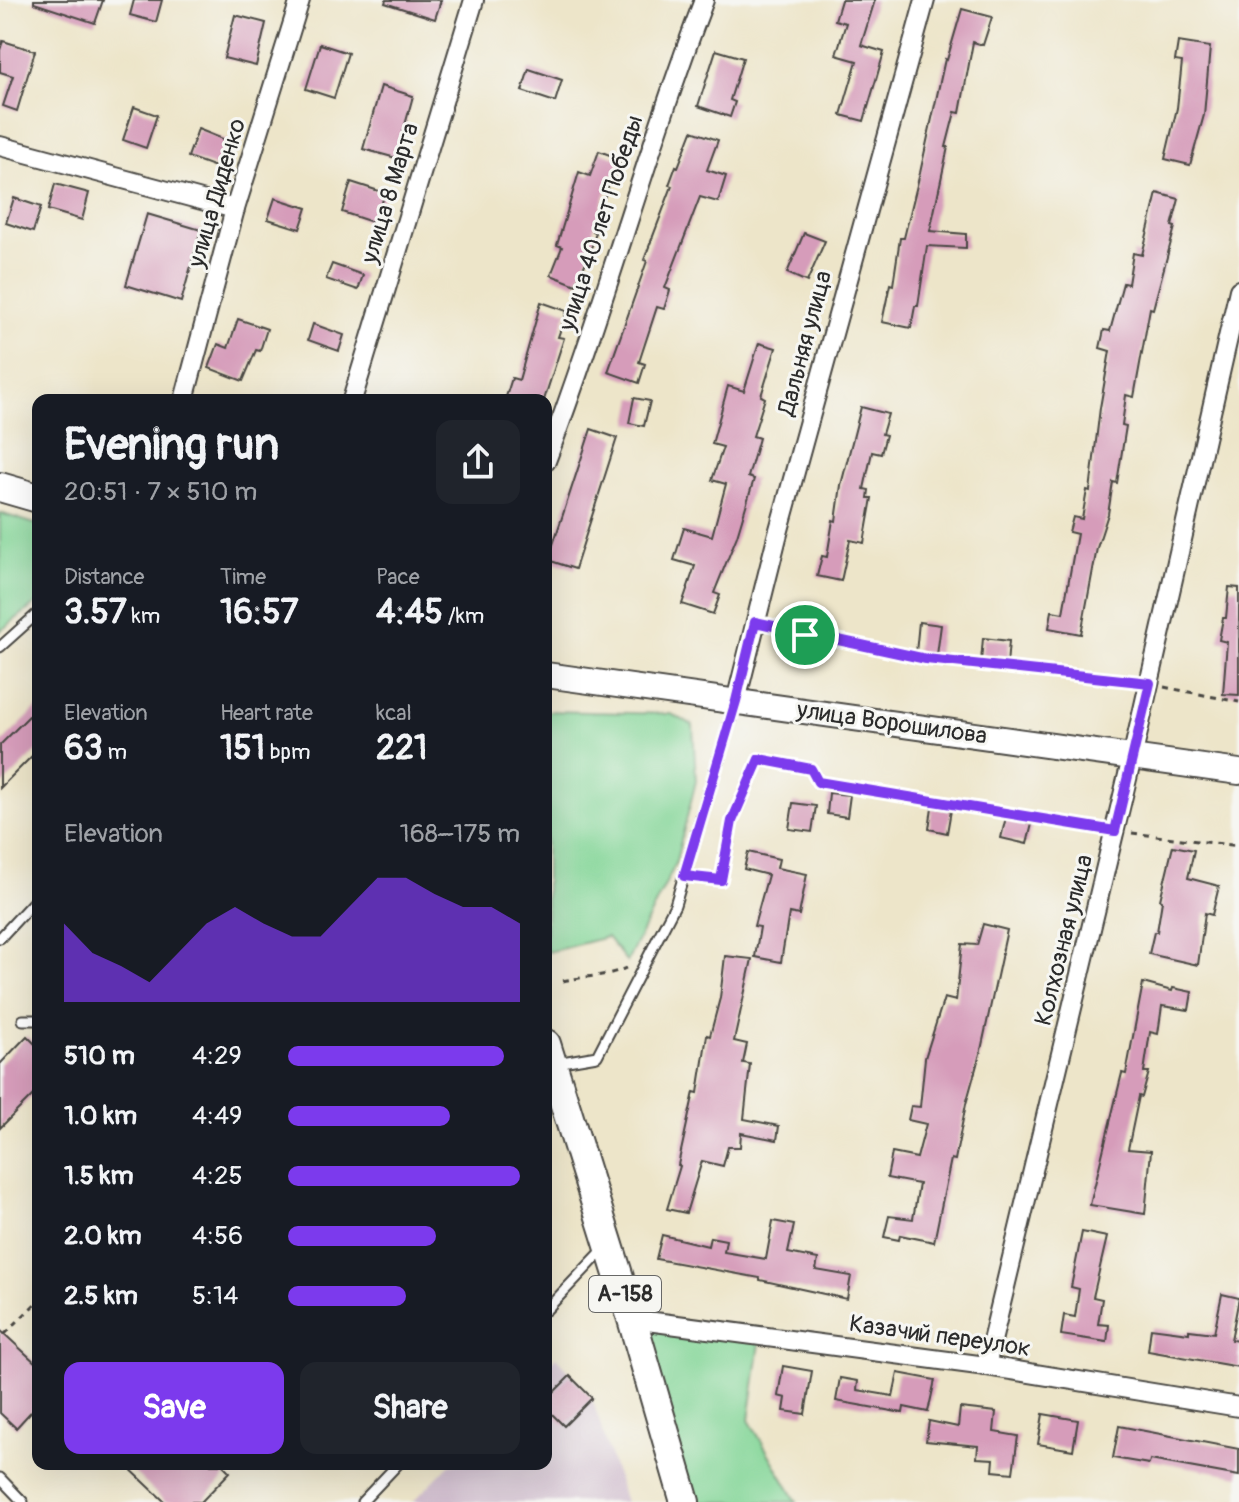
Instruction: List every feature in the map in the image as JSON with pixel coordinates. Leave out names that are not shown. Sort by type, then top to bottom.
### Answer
[{"type":"main road","points":[[0,487],[32,496]]},
{"type":"main road","name":"улица Ворошилова","points":[[552,678],[1239,772]]},
{"type":"main road","name":"А-158","points":[[552,1063],[609,1243],[685,1502]]},
{"type":"street","name":"улица Диденко","points":[[186,394],[235,209],[300,0]]},
{"type":"street","name":"улица 8 Марта","points":[[354,394],[474,0]]},
{"type":"street","name":"улица 40 лет Победы","points":[[552,445],[674,79],[704,0]]},
{"type":"street","name":"Дальняя улица","points":[[736,701],[925,0]]},
{"type":"street","points":[[0,146],[235,209]]},
{"type":"street","name":"Колхозная улица","points":[[986,1366],[1150,683],[1239,290]]},
{"type":"street","name":"Казачий переулок","points":[[632,1319],[986,1366],[1239,1407]]},
{"type":"lane","points":[[0,647],[32,618]]},
{"type":"lane","points":[[552,1054],[597,1056],[675,905],[736,701]]},
{"type":"lane","points":[[0,938],[32,903]]},
{"type":"lane","points":[[23,1020],[32,1020]]},
{"type":"lane","points":[[552,1304],[609,1243]]},
{"type":"lane","points":[[362,1502],[392,1470]]},
{"type":"lane","points":[[0,1478],[23,1502]]},
{"type":"path","points":[[755,622],[926,659],[1150,683],[1239,702]]},
{"type":"path","points":[[684,876],[721,880],[732,821],[759,759],[811,769],[818,782],[1115,831],[1239,846]]},
{"type":"path","points":[[563,981],[590,975],[611,975],[636,964]]},
{"type":"path","points":[[5,1334],[32,1307]]},
{"type":"shaded area","points":[[556,1357],[592,1398],[625,1502],[413,1502],[444,1470],[552,1470],[552,1361]]},
{"type":"green space","points":[[0,513],[32,523],[32,607],[0,631]]},
{"type":"green space","points":[[552,711],[671,714],[693,725],[696,781],[675,865],[627,962],[607,937],[552,951]]},
{"type":"green space","points":[[633,1319],[761,1336],[749,1420],[797,1502],[685,1502]]},
{"type":"building","points":[[34,0],[103,0],[95,23],[34,3]]},
{"type":"building","points":[[134,0],[162,0],[156,22],[130,15]]},
{"type":"building","points":[[386,0],[441,0],[435,19],[385,3]]},
{"type":"building","points":[[841,0],[875,0],[861,45],[884,52],[864,121],[841,115],[857,61],[836,55],[846,23],[835,20]]},
{"type":"building","points":[[962,9],[992,17],[983,45],[973,42],[960,113],[955,112],[946,147],[930,231],[966,234],[966,248],[927,246],[918,306],[915,306],[911,328],[882,322],[945,59]]},
{"type":"building","points":[[235,15],[266,23],[256,66],[224,58]]},
{"type":"building","points":[[3,41],[35,51],[17,111],[3,106],[13,76],[0,72]]},
{"type":"building","points":[[1178,42],[1210,47],[1204,115],[1190,165],[1165,159],[1177,108],[1182,62],[1175,61]]},
{"type":"building","points":[[320,44],[348,53],[334,98],[306,89]]},
{"type":"building","points":[[716,50],[743,58],[730,100],[735,102],[730,117],[698,106]]},
{"type":"building","points":[[529,69],[562,80],[555,102],[522,91]]},
{"type":"building","points":[[381,86],[413,96],[396,158],[363,149]]},
{"type":"building","points":[[134,107],[157,115],[146,148],[123,140]]},
{"type":"building","points":[[198,129],[228,141],[218,168],[188,157]]},
{"type":"building","points":[[692,131],[718,140],[707,170],[726,176],[718,202],[700,197],[665,288],[670,290],[664,309],[657,307],[639,362],[645,364],[639,383],[608,372],[672,186],[669,185]]},
{"type":"building","points":[[599,151],[621,159],[615,176],[612,175],[593,231],[596,232],[589,255],[576,285],[551,275],[562,247],[557,245],[579,172],[590,176]]},
{"type":"building","points":[[351,182],[385,193],[375,223],[342,212]]},
{"type":"building","points":[[55,184],[89,193],[82,220],[48,210]]},
{"type":"building","points":[[1157,193],[1179,199],[1172,226],[1175,227],[1153,309],[1150,308],[1134,397],[1126,395],[1122,425],[1126,426],[1117,483],[1113,482],[1108,514],[1097,548],[1081,634],[1049,628],[1052,611],[1063,613],[1077,534],[1069,532],[1073,517],[1082,519],[1087,490],[1090,491],[1110,351],[1100,348],[1104,330],[1110,331],[1123,283],[1128,284],[1133,253],[1142,255]]},
{"type":"building","points":[[14,198],[41,207],[33,232],[6,223]]},
{"type":"building","points":[[275,198],[307,208],[300,229],[268,219]]},
{"type":"building","points":[[147,214],[201,230],[181,302],[126,285]]},
{"type":"building","points":[[804,233],[825,241],[807,282],[787,273]]},
{"type":"building","points":[[332,264],[363,275],[358,290],[326,279]]},
{"type":"building","points":[[541,302],[567,311],[558,337],[564,338],[546,394],[507,394],[512,378],[519,380]]},
{"type":"building","points":[[238,319],[267,329],[260,351],[256,350],[243,381],[209,368],[218,344],[228,348]]},
{"type":"building","points":[[313,324],[344,335],[339,351],[308,340]]},
{"type":"building","points":[[759,343],[776,348],[753,436],[759,438],[748,477],[754,479],[737,536],[714,593],[720,595],[713,614],[682,604],[695,566],[674,560],[684,528],[712,536],[726,484],[712,480],[723,447],[712,444],[728,386],[744,391]]},
{"type":"building","points":[[634,398],[650,401],[644,426],[629,423]]},
{"type":"building","points":[[861,407],[888,414],[882,434],[886,435],[881,454],[872,452],[864,489],[869,490],[868,498],[872,498],[864,543],[850,540],[841,581],[817,576],[822,556],[827,557]]},
{"type":"building","points":[[591,429],[617,438],[575,569],[552,561],[552,548]]},
{"type":"building","points":[[1229,587],[1239,588],[1239,695],[1223,694],[1227,642],[1219,640],[1223,618],[1226,618]]},
{"type":"building","points":[[806,614],[829,619],[826,636],[803,632]]},
{"type":"building","points":[[919,622],[941,625],[937,655],[916,653]]},
{"type":"building","points":[[983,638],[1009,641],[1007,665],[981,662]]},
{"type":"building","points":[[32,713],[32,756],[0,788],[0,745]]},
{"type":"building","points":[[829,793],[850,795],[847,817],[827,814]]},
{"type":"building","points":[[793,803],[816,806],[812,832],[789,829]]},
{"type":"building","points":[[932,807],[951,810],[947,833],[929,829]]},
{"type":"building","points":[[1006,817],[1032,824],[1027,844],[1001,838]]},
{"type":"building","points":[[1173,846],[1194,850],[1188,878],[1219,886],[1212,915],[1205,913],[1198,965],[1149,954],[1154,932],[1157,932],[1160,900]]},
{"type":"building","points":[[748,852],[779,859],[777,868],[807,874],[799,915],[789,913],[781,962],[755,957],[760,927],[754,926],[768,875],[744,869]]},
{"type":"building","points":[[983,924],[1007,930],[934,1242],[900,1235],[899,1240],[884,1237],[889,1216],[913,1219],[919,1184],[887,1178],[892,1153],[917,1158],[926,1124],[908,1120],[911,1106],[920,1107],[925,1058],[944,998],[956,1001],[962,944],[977,945]]},
{"type":"building","points":[[725,956],[752,959],[734,1041],[747,1044],[743,1063],[750,1064],[744,1119],[779,1126],[777,1140],[741,1133],[740,1147],[728,1147],[723,1166],[702,1161],[686,1213],[667,1209],[680,1166],[694,1092],[698,1093],[707,1035],[710,1036],[720,998]]},
{"type":"building","points":[[1143,983],[1172,991],[1173,988],[1192,992],[1189,1010],[1162,1006],[1158,1034],[1150,1032],[1144,1072],[1149,1072],[1142,1097],[1139,1096],[1128,1149],[1151,1151],[1145,1214],[1090,1205],[1122,1073],[1126,1074]]},
{"type":"building","points":[[27,1036],[32,1041],[32,1096],[0,1128],[0,1064]]},
{"type":"building","points":[[773,1221],[794,1225],[788,1253],[818,1259],[816,1270],[851,1276],[847,1299],[760,1278],[656,1259],[662,1235],[708,1246],[710,1237],[726,1240],[724,1252],[766,1259]]},
{"type":"building","points":[[1082,1232],[1107,1237],[1093,1297],[1102,1299],[1098,1324],[1109,1325],[1107,1342],[1061,1335],[1064,1315],[1075,1317],[1079,1289],[1071,1287]]},
{"type":"building","points":[[1222,1294],[1239,1298],[1231,1340],[1239,1341],[1239,1367],[1148,1351],[1151,1328],[1214,1333]]},
{"type":"building","points":[[0,1330],[32,1359],[32,1411],[16,1428],[0,1413]]},
{"type":"building","points":[[783,1366],[812,1371],[805,1414],[784,1411],[786,1398],[778,1396]]},
{"type":"building","points":[[898,1373],[935,1380],[928,1412],[904,1407],[903,1413],[836,1401],[840,1378],[858,1381],[857,1390],[893,1396]]},
{"type":"building","points":[[570,1376],[592,1398],[564,1426],[552,1414],[552,1394]]},
{"type":"building","points":[[960,1408],[996,1412],[994,1432],[1018,1436],[1013,1473],[993,1471],[994,1459],[977,1458],[978,1446],[926,1441],[929,1421],[958,1427]]},
{"type":"building","points":[[1043,1414],[1078,1420],[1073,1450],[1038,1444]]},
{"type":"building","points":[[1119,1426],[1239,1449],[1239,1476],[1150,1460],[1149,1464],[1113,1458]]},
{"type":"building","points":[[131,1470],[230,1472],[201,1502],[165,1502]]},
{"type":"route","points":[[755,622],[805,635],[926,659],[1150,683],[1115,831],[818,782],[811,769],[759,759],[732,821],[721,880],[684,876],[736,701],[755,622]]}]
